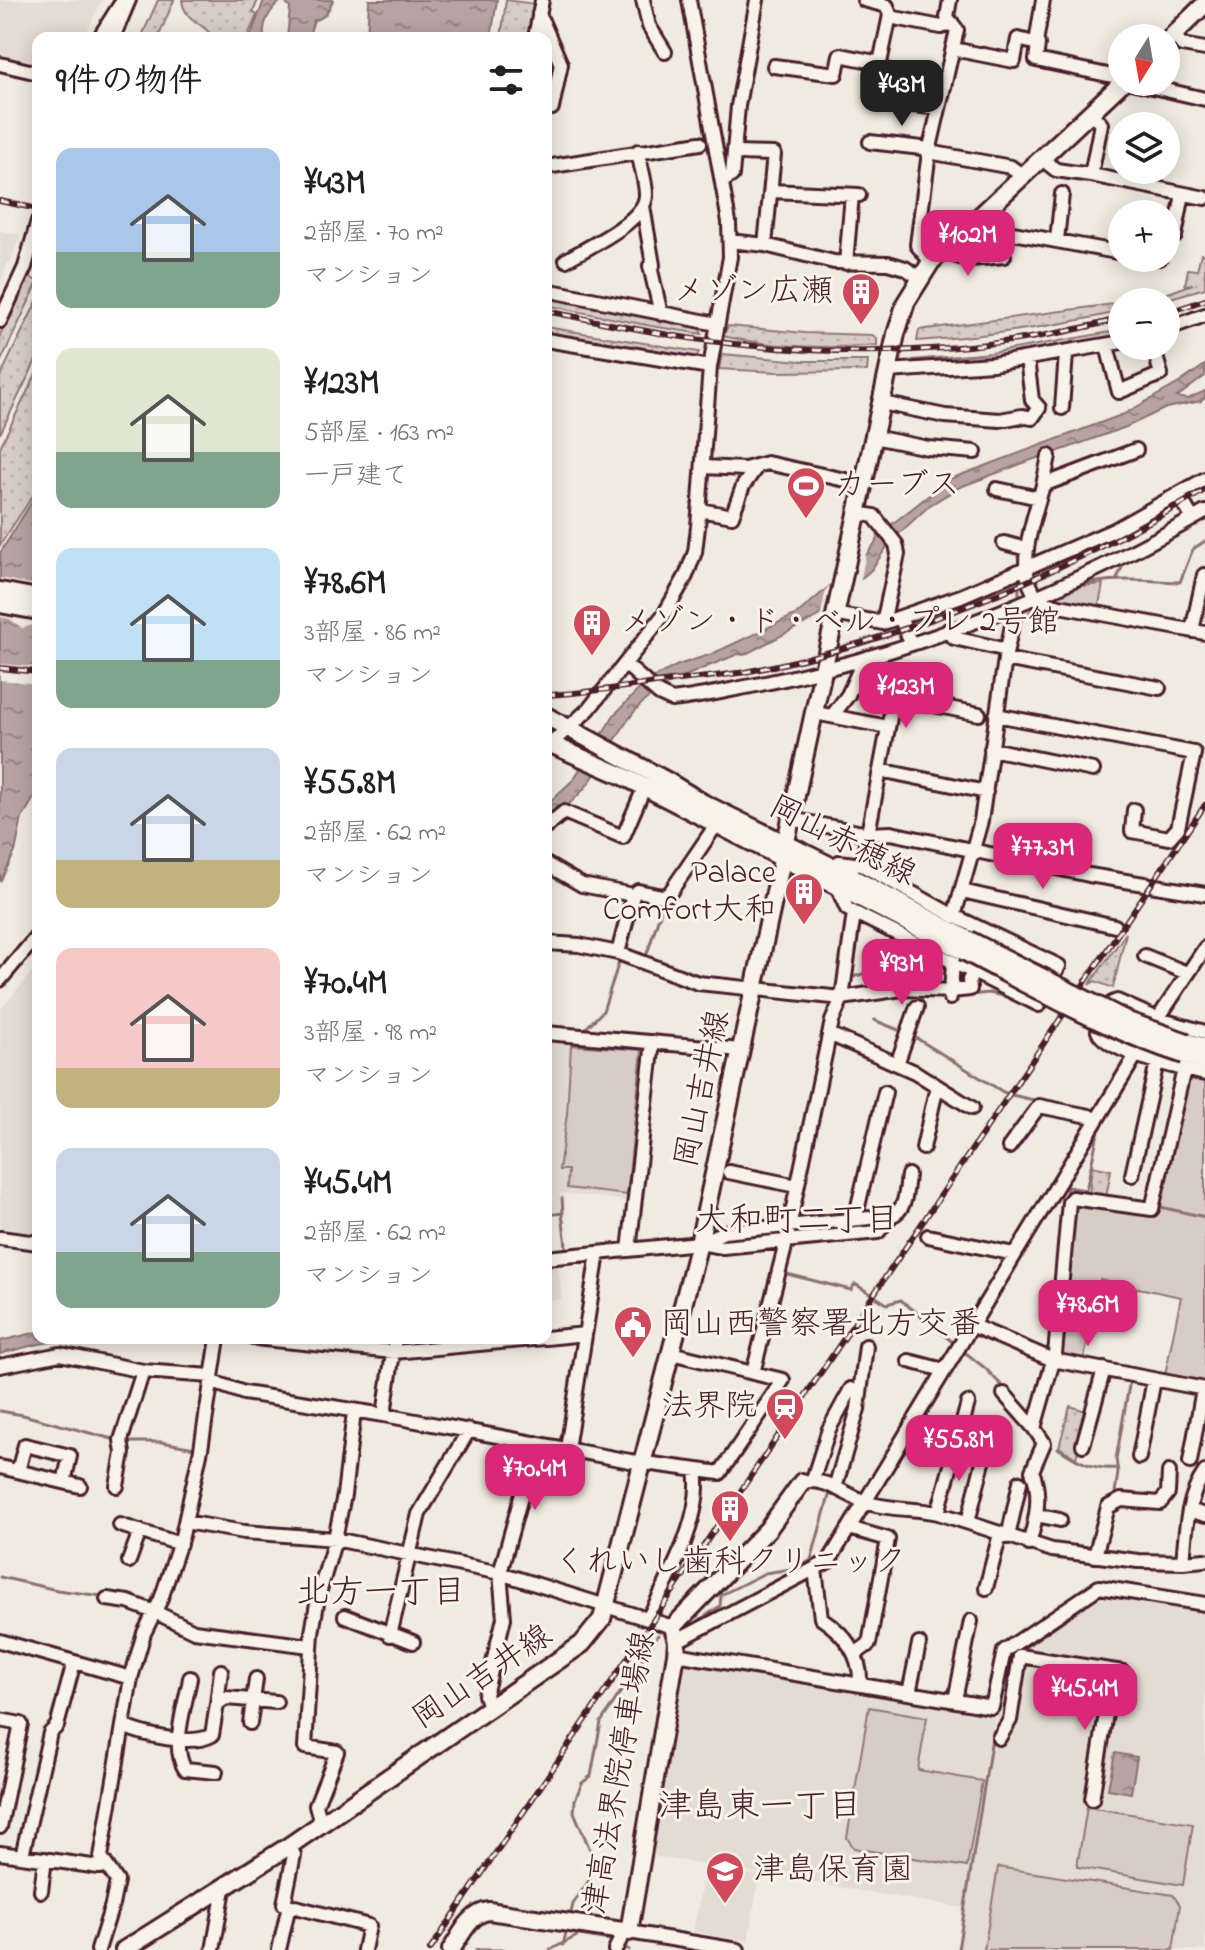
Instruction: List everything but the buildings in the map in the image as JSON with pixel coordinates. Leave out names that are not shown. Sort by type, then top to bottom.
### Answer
[{"type":"main road","points":[[1180,28],[1205,4]]},
{"type":"main road","name":"岡山吉井線","points":[[124,1950],[289,1846],[582,1644],[602,1619],[699,1243],[834,614],[906,302],[931,262],[1108,94]]},
{"type":"main road","points":[[0,591],[32,597]]},
{"type":"main road","points":[[0,604],[32,610]]},
{"type":"main road","name":"岡山赤穂線","points":[[552,719],[667,781],[784,852],[838,889],[1110,1026],[1205,1060]]},
{"type":"main road","name":"岡山赤穂線","points":[[552,746],[716,825],[784,852],[831,866],[962,951]]},
{"type":"main road","name":"岡山赤穂線","points":[[1185,1055],[1205,1047]]},
{"type":"main road","name":"津高法界院停車場線","points":[[451,1950],[473,1918],[480,1912],[489,1911],[621,1941],[675,1641],[807,1481]]},
{"type":"street","points":[[103,32],[123,0]]},
{"type":"street","points":[[116,32],[129,0]]},
{"type":"street","points":[[536,32],[542,0]]},
{"type":"street","points":[[643,0],[649,26],[665,52]]},
{"type":"street","points":[[552,741],[589,709],[665,613],[681,587],[695,552],[710,367],[729,265],[730,241],[689,0]]},
{"type":"street","points":[[722,182],[732,175],[738,106],[757,0]]},
{"type":"street","points":[[774,66],[836,74],[840,55],[880,63],[890,15],[887,6],[864,0]]},
{"type":"street","points":[[931,262],[917,245],[930,151],[957,30],[947,17],[950,0]]},
{"type":"street","points":[[1043,0],[1036,60],[1108,77]]},
{"type":"street","points":[[539,14],[547,32]]},
{"type":"street","points":[[890,15],[941,27],[952,23]]},
{"type":"street","points":[[953,49],[1014,61],[1018,39],[1036,43]]},
{"type":"street","points":[[552,44],[561,64],[552,108]]},
{"type":"street","points":[[1180,44],[1205,49]]},
{"type":"street","points":[[0,64],[32,72]]},
{"type":"street","points":[[1180,93],[1205,99]]},
{"type":"street","points":[[889,102],[939,108]]},
{"type":"street","points":[[1090,112],[1101,124],[1091,175]]},
{"type":"street","points":[[870,142],[1011,167],[1022,175]]},
{"type":"street","points":[[552,166],[700,143]]},
{"type":"street","points":[[638,151],[646,194],[643,206],[653,265],[650,266],[661,314]]},
{"type":"street","points":[[734,153],[774,154],[765,245]]},
{"type":"street","points":[[1041,158],[1056,170],[1205,198]]},
{"type":"street","points":[[771,191],[855,195],[846,263]]},
{"type":"street","points":[[1057,240],[1062,194]]},
{"type":"street","points":[[1180,210],[1183,194]]},
{"type":"street","points":[[566,260],[625,224],[643,206]]},
{"type":"street","points":[[969,225],[1108,250]]},
{"type":"street","points":[[730,241],[765,245],[846,263],[888,263],[905,268],[920,278]]},
{"type":"street","points":[[0,321],[25,267],[32,242]]},
{"type":"street","points":[[944,250],[957,259],[965,260],[1004,256]]},
{"type":"street","points":[[552,291],[717,324]]},
{"type":"street","points":[[1180,324],[1205,315]]},
{"type":"street","points":[[552,341],[710,367]]},
{"type":"street","points":[[888,371],[1027,359],[1107,346],[1108,350]]},
{"type":"street","points":[[1062,408],[1066,354]]},
{"type":"street","points":[[882,403],[945,416],[1000,420],[1022,416],[1032,418],[1039,408],[1032,400],[1027,359]]},
{"type":"street","points":[[1111,360],[1119,392],[1161,374],[1157,360]]},
{"type":"street","points":[[874,437],[928,448],[975,452]]},
{"type":"street","points":[[997,489],[1038,494],[1136,450]]},
{"type":"street","points":[[1039,600],[1026,570],[1024,548],[1049,456]]},
{"type":"street","points":[[704,467],[745,469],[767,463],[864,484]]},
{"type":"street","points":[[700,510],[732,516],[743,486],[757,466]]},
{"type":"street","points":[[834,614],[883,623],[900,617],[1026,570],[1114,530],[1205,479]]},
{"type":"street","points":[[625,664],[659,694],[672,700],[823,670],[859,666],[948,630],[1039,600],[1199,515],[1178,494]]},
{"type":"street","points":[[857,513],[874,516],[896,544],[898,554],[883,623]]},
{"type":"street","points":[[1004,543],[1024,548]]},
{"type":"street","points":[[1039,600],[1198,632],[1204,575]]},
{"type":"street","points":[[954,916],[974,850],[1004,651],[1016,606]]},
{"type":"street","points":[[900,617],[911,644]]},
{"type":"street","points":[[948,630],[954,638],[1159,688]]},
{"type":"street","points":[[859,666],[897,681],[862,865]]},
{"type":"street","points":[[832,716],[859,666]]},
{"type":"street","points":[[893,697],[979,714]]},
{"type":"street","points":[[815,713],[888,727]]},
{"type":"street","points":[[996,715],[1200,755],[1178,828],[1169,838],[1132,831],[1134,810]]},
{"type":"street","points":[[991,749],[1093,770]]},
{"type":"street","points":[[880,770],[983,792]]},
{"type":"street","points":[[552,822],[564,812],[623,837],[644,788]]},
{"type":"street","points":[[791,819],[868,834],[891,833],[1089,875],[1205,892]]},
{"type":"street","points":[[618,953],[633,895],[638,891],[662,896],[669,894],[716,825]]},
{"type":"street","points":[[831,866],[839,862],[862,865],[954,916],[1059,966],[1039,1005],[974,972],[962,951],[854,913],[843,904],[838,889]]},
{"type":"street","points":[[552,868],[582,885],[633,895]]},
{"type":"street","points":[[962,891],[1115,926]]},
{"type":"street","points":[[753,1373],[786,1242],[829,1034],[842,998],[854,913]]},
{"type":"street","points":[[0,980],[32,942]]},
{"type":"street","points":[[552,943],[618,953],[692,981],[842,998],[902,989],[950,995],[970,989],[969,980],[974,972]]},
{"type":"street","points":[[675,1641],[829,1561],[1096,1120],[1205,948]]},
{"type":"street","points":[[950,995],[962,951]]},
{"type":"street","points":[[1145,956],[1187,973]]},
{"type":"street","points":[[1185,1055],[1157,1062],[1099,1036],[1098,1031],[1112,1003],[1124,1002],[1158,1019],[1205,1032]]},
{"type":"street","points":[[897,1064],[917,1007]]},
{"type":"street","points":[[552,1034],[741,1050]]},
{"type":"street","points":[[829,1034],[897,1064],[972,1108]]},
{"type":"street","points":[[629,1250],[653,1042]]},
{"type":"street","points":[[1185,1055],[1205,1074]]},
{"type":"street","points":[[1034,1428],[1054,1357],[1069,1202],[1072,1198],[1152,1209],[1185,1055]]},
{"type":"street","points":[[1132,1175],[1157,1062]]},
{"type":"street","points":[[923,1148],[937,1086]]},
{"type":"street","points":[[855,1219],[885,1092]]},
{"type":"street","points":[[1009,1147],[1039,1106],[1096,1120]]},
{"type":"street","points":[[729,1172],[797,1186]]},
{"type":"street","points":[[552,1257],[699,1243],[723,1247],[878,1232],[902,1208],[908,1175]]},
{"type":"street","points":[[699,1243],[724,1232],[891,1216]]},
{"type":"street","points":[[840,1220],[842,1236]]},
{"type":"street","points":[[928,1236],[1014,1254]]},
{"type":"street","points":[[0,1238],[32,1242]]},
{"type":"street","points":[[567,1449],[598,1253]]},
{"type":"street","points":[[971,1325],[1054,1357],[1204,1389],[1190,1462]]},
{"type":"street","points":[[552,1337],[585,1334]]},
{"type":"street","points":[[98,1950],[117,1881],[101,1857],[131,1678],[144,1633],[180,1544],[217,1344]]},
{"type":"street","points":[[314,1344],[394,1352],[480,1344]]},
{"type":"street","points":[[384,1415],[395,1344]]},
{"type":"street","points":[[835,1488],[858,1409],[866,1346]]},
{"type":"street","points":[[0,1366],[60,1354],[143,1371],[212,1379],[244,1393],[720,1473],[783,1380],[671,1353]]},
{"type":"street","points":[[909,1361],[944,1370]]},
{"type":"street","points":[[1083,1445],[1104,1369]]},
{"type":"street","points":[[117,1486],[123,1453],[121,1442],[143,1371]]},
{"type":"street","points":[[1139,1457],[1154,1380]]},
{"type":"street","points":[[851,1389],[829,1429],[807,1481],[835,1488],[882,1507],[938,1513],[1030,1541],[1096,1553],[1183,1562],[1205,1560]]},
{"type":"street","points":[[1004,1394],[1050,1446],[1032,1471],[1039,1486],[1030,1541]]},
{"type":"street","points":[[938,1513],[968,1403]]},
{"type":"street","points":[[321,1824],[316,1805],[337,1752],[305,1747],[310,1646],[318,1597],[335,1539],[350,1463],[354,1412]]},
{"type":"street","points":[[390,1635],[422,1507],[469,1430]]},
{"type":"street","points":[[489,1707],[485,1695],[504,1618],[500,1573],[536,1443]]},
{"type":"street","points":[[18,1471],[25,1445],[70,1456],[64,1482]]},
{"type":"street","points":[[968,1522],[985,1454]]},
{"type":"street","points":[[0,1467],[80,1486]]},
{"type":"street","points":[[648,1619],[683,1550],[698,1484],[696,1471]]},
{"type":"street","points":[[1096,1553],[1108,1507],[1121,1500],[1160,1503],[1168,1493],[1169,1472]]},
{"type":"street","points":[[1183,1562],[1189,1510],[1194,1491],[1205,1472]]},
{"type":"street","points":[[986,1588],[1007,1533],[1020,1482]]},
{"type":"street","points":[[1189,1510],[1205,1515]]},
{"type":"street","points":[[1036,1515],[1060,1520]]},
{"type":"street","points":[[185,1522],[244,1532],[335,1539],[500,1573],[648,1619],[675,1641],[860,1685],[992,1707],[1004,1651],[1099,1587],[1205,1604]]},
{"type":"street","points":[[120,1525],[180,1544]]},
{"type":"street","points":[[849,1528],[888,1539],[869,1644],[855,1654]]},
{"type":"street","points":[[129,1561],[140,1531]]},
{"type":"street","points":[[815,1569],[821,1618],[853,1647],[861,1674],[860,1685]]},
{"type":"street","points":[[107,1599],[128,1602],[194,1631],[310,1646]]},
{"type":"street","points":[[345,1616],[413,1642]]},
{"type":"street","points":[[955,1700],[971,1621]]},
{"type":"street","points":[[0,1641],[131,1678]]},
{"type":"street","points":[[909,1693],[919,1644]]},
{"type":"street","points":[[999,1738],[1010,1720],[1020,1656],[1118,1672],[1092,1799]]},
{"type":"street","points":[[23,1853],[50,1733],[57,1726],[74,1662]]},
{"type":"street","points":[[123,1726],[143,1735],[202,1741],[212,1735],[221,1671]]},
{"type":"street","points":[[190,1678],[179,1760],[185,1769],[216,1772]]},
{"type":"street","points":[[250,1723],[256,1679]]},
{"type":"street","points":[[217,1704],[226,1698],[276,1702]]},
{"type":"street","points":[[0,1720],[21,1724],[0,1827]]},
{"type":"street","points":[[289,1846],[294,1855],[284,1904],[369,1926],[364,1950]]},
{"type":"street","points":[[0,1853],[23,1853],[45,1859],[105,1866]]},
{"type":"street","points":[[41,1891],[45,1859]]},
{"type":"street","points":[[213,1950],[224,1889]]},
{"type":"street","points":[[279,1950],[289,1905]]},
{"type":"street","points":[[621,1941],[738,1950]]},
{"type":"shaded area","points":[[0,0],[102,0],[87,32],[32,32],[32,63],[0,55]]},
{"type":"shaded area","points":[[158,0],[174,0],[161,32],[144,32]]},
{"type":"shaded area","points":[[182,0],[258,0],[253,12],[257,15],[250,32],[209,32],[184,7]]},
{"type":"shaded area","points":[[506,0],[535,4],[529,32],[502,32]]},
{"type":"shaded area","points":[[0,231],[20,235],[0,283]]},
{"type":"shaded area","points":[[1201,254],[1205,255],[1205,288],[1180,295],[1180,289],[1193,284],[1185,285],[1188,269],[1197,270]]},
{"type":"shaded area","points":[[27,275],[32,278],[32,295],[0,363],[0,335]]},
{"type":"shaded area","points":[[552,296],[698,324],[702,334],[552,306]]},
{"type":"shaded area","points":[[1108,305],[1108,314],[994,334],[917,341],[919,330]]},
{"type":"shaded area","points":[[32,311],[32,368],[0,434],[0,377]]},
{"type":"shaded area","points":[[728,326],[872,335],[877,338],[877,345],[820,347],[760,343],[723,336]]},
{"type":"shaded area","points":[[552,328],[699,352],[694,362],[552,339]]},
{"type":"shaded area","points":[[1108,332],[1108,340],[993,361],[913,365],[913,360],[991,353]]},
{"type":"shaded area","points":[[722,354],[801,361],[868,361],[867,371],[776,372],[719,369]]},
{"type":"shaded area","points":[[32,382],[32,497],[0,545],[0,447]]},
{"type":"shaded area","points":[[1103,584],[1098,610],[1049,600],[1081,586]]},
{"type":"shaded area","points":[[1126,933],[1113,988],[1095,981],[1089,985]]},
{"type":"shaded area","points":[[32,972],[32,1232],[0,1228],[0,1010]]},
{"type":"shaded area","points":[[552,1036],[644,1044],[649,1049],[633,1197],[628,1201],[560,1193],[560,1210],[552,1211]]},
{"type":"shaded area","points":[[571,1045],[642,1050],[627,1195],[567,1188],[568,1170],[559,1170],[567,1114]]},
{"type":"shaded area","points":[[1187,1077],[1205,1081],[1205,1382],[1165,1375],[1181,1297],[1100,1280],[1084,1360],[1058,1352],[1072,1204],[1154,1213]]},
{"type":"shaded area","points":[[1092,1166],[1111,1170],[1106,1198],[1089,1194]]},
{"type":"shaded area","points":[[558,1265],[562,1299],[552,1300],[552,1266]]},
{"type":"shaded area","points":[[1070,1406],[1089,1412],[1076,1458],[1059,1447]]},
{"type":"shaded area","points":[[1100,1590],[1205,1608],[1205,1950],[959,1950],[997,1711],[1009,1655]]},
{"type":"shaded area","points":[[686,1660],[996,1710],[982,1781],[964,1908],[652,1856]]},
{"type":"shaded area","points":[[869,1707],[927,1717],[918,1770],[982,1781],[967,1867],[854,1848],[847,1838]]},
{"type":"shaded area","points":[[1087,1807],[1193,1824],[1183,1885],[1077,1867]]},
{"type":"shaded area","points":[[705,1867],[759,1876],[748,1941],[693,1932]]},
{"type":"shaded area","points":[[998,1867],[1173,1895],[1180,1905],[1173,1950],[984,1950]]},
{"type":"water","points":[[264,0],[282,0],[268,17],[264,32],[252,32]]},
{"type":"water","points":[[283,0],[333,0],[324,16],[314,20],[310,32],[288,32],[290,8]]},
{"type":"water","points":[[369,0],[497,0],[492,32],[367,32]]},
{"type":"water","points":[[1205,365],[1205,376],[1177,397],[1188,399],[1205,391],[1205,398],[1201,401],[1166,408],[1126,427],[1048,455],[1020,568],[1042,456],[960,487],[930,505],[891,541],[871,570],[817,617],[744,655],[738,654],[657,691],[624,726],[586,786],[552,818],[552,799],[573,780],[614,715],[648,680],[797,614],[866,555],[878,539],[877,528],[887,528],[950,479],[1124,414]]},
{"type":"water","points":[[32,502],[32,801],[22,818],[15,852],[0,882],[0,553]]},
{"type":"water","points":[[32,1333],[32,1344],[40,1344],[0,1354],[0,1341]]},
{"type":"water","points":[[1115,1753],[1137,1757],[1131,1793],[1108,1789]]},
{"type":"pier","points":[[866,553],[860,583],[820,619],[826,589]]},
{"type":"pier","points":[[0,578],[32,583],[32,626],[22,628],[10,619],[0,617]]},
{"type":"pier","points":[[0,664],[32,667],[32,683],[0,680]]},
{"type":"waterway","points":[[1056,594],[1102,581],[1180,582],[1193,549],[1205,541]]},
{"type":"waterway","points":[[1117,579],[1123,565]]},
{"type":"waterway","points":[[1019,578],[1019,598]]},
{"type":"waterway","points":[[1017,626],[1039,602]]},
{"type":"waterway","points":[[645,960],[664,901]]},
{"type":"waterway","points":[[850,978],[921,955]]},
{"type":"waterway","points":[[582,1032],[603,1011],[620,959]]},
{"type":"waterway","points":[[970,995],[989,993],[1012,998]]},
{"type":"waterway","points":[[914,995],[946,997]]},
{"type":"waterway","points":[[874,1020],[906,1033]]},
{"type":"waterway","points":[[913,1036],[1003,1092],[1095,1112]]},
{"type":"waterway","points":[[1066,1196],[1067,1187],[1086,1190],[1099,1128]]},
{"type":"waterway","points":[[552,1214],[563,1213],[562,1198]]},
{"type":"waterway","points":[[1156,1206],[1205,1217]]},
{"type":"waterway","points":[[562,1213],[566,1246]]},
{"type":"waterway","points":[[783,1273],[851,1290],[855,1284],[887,1304],[901,1300],[955,1344]]},
{"type":"waterway","points":[[962,1350],[1007,1391]]},
{"type":"waterway","points":[[1114,1499],[1118,1473],[1116,1459],[1130,1380]]},
{"type":"waterway","points":[[0,1411],[116,1440]]},
{"type":"waterway","points":[[124,1442],[161,1442],[195,1448]]},
{"type":"waterway","points":[[1058,1448],[1086,1464],[1117,1468]]},
{"type":"waterway","points":[[721,1595],[765,1573],[798,1568],[811,1560],[831,1489]]},
{"type":"waterway","points":[[0,1577],[102,1596]]},
{"type":"waterway","points":[[687,1629],[720,1606],[721,1595],[718,1591]]},
{"type":"waterway","points":[[1021,1650],[1100,1595]]},
{"type":"waterway","points":[[570,1917],[573,1904],[590,1879],[594,1859],[574,1812],[575,1800],[582,1783],[591,1776],[601,1722],[658,1635]]},
{"type":"waterway","points":[[958,1950],[993,1731],[999,1728]]},
{"type":"waterway","points":[[563,1945],[567,1929]]},
{"type":"waterway","points":[[550,1950],[579,1935],[615,1941]]},
{"type":"waterway","points":[[621,1945],[629,1950]]},
{"type":"waterway","points":[[476,1950],[505,1950]]},
{"type":"railway","points":[[0,201],[32,208]]},
{"type":"railway","points":[[1180,308],[1205,300]]},
{"type":"railway","points":[[552,312],[702,340],[807,350],[860,351],[914,350],[1019,340],[1108,321]]},
{"type":"railway","points":[[552,694],[745,672],[863,642],[923,623],[1041,575],[1153,520],[1205,490]]},
{"type":"railway","points":[[0,668],[32,671]]},
{"type":"railway","points":[[430,1950],[1205,805]]},
{"type":"place","name":"メゾン広瀬","points":[[861,326]]},
{"type":"place","name":"カーブス","points":[[806,520]]},
{"type":"place","name":"メゾン・ド・ベル・プレ 2号館","points":[[592,657]]},
{"type":"place","name":"Palace Comfort大和","points":[[804,926]]},
{"type":"place","name":"岡山西警察署北方交番","points":[[633,1359]]},
{"type":"place","name":"法界院","points":[[785,1441]]},
{"type":"place","name":"くれいし歯科クリニック","points":[[730,1543]]},
{"type":"place","name":"津島保育園","points":[[725,1905]]},
{"type":"district","name":"大和町二丁目","points":[[797,1222]]},
{"type":"district","name":"北方一丁目","points":[[381,1594]]},
{"type":"district","name":"津島東一丁目","points":[[760,1808]]}]
